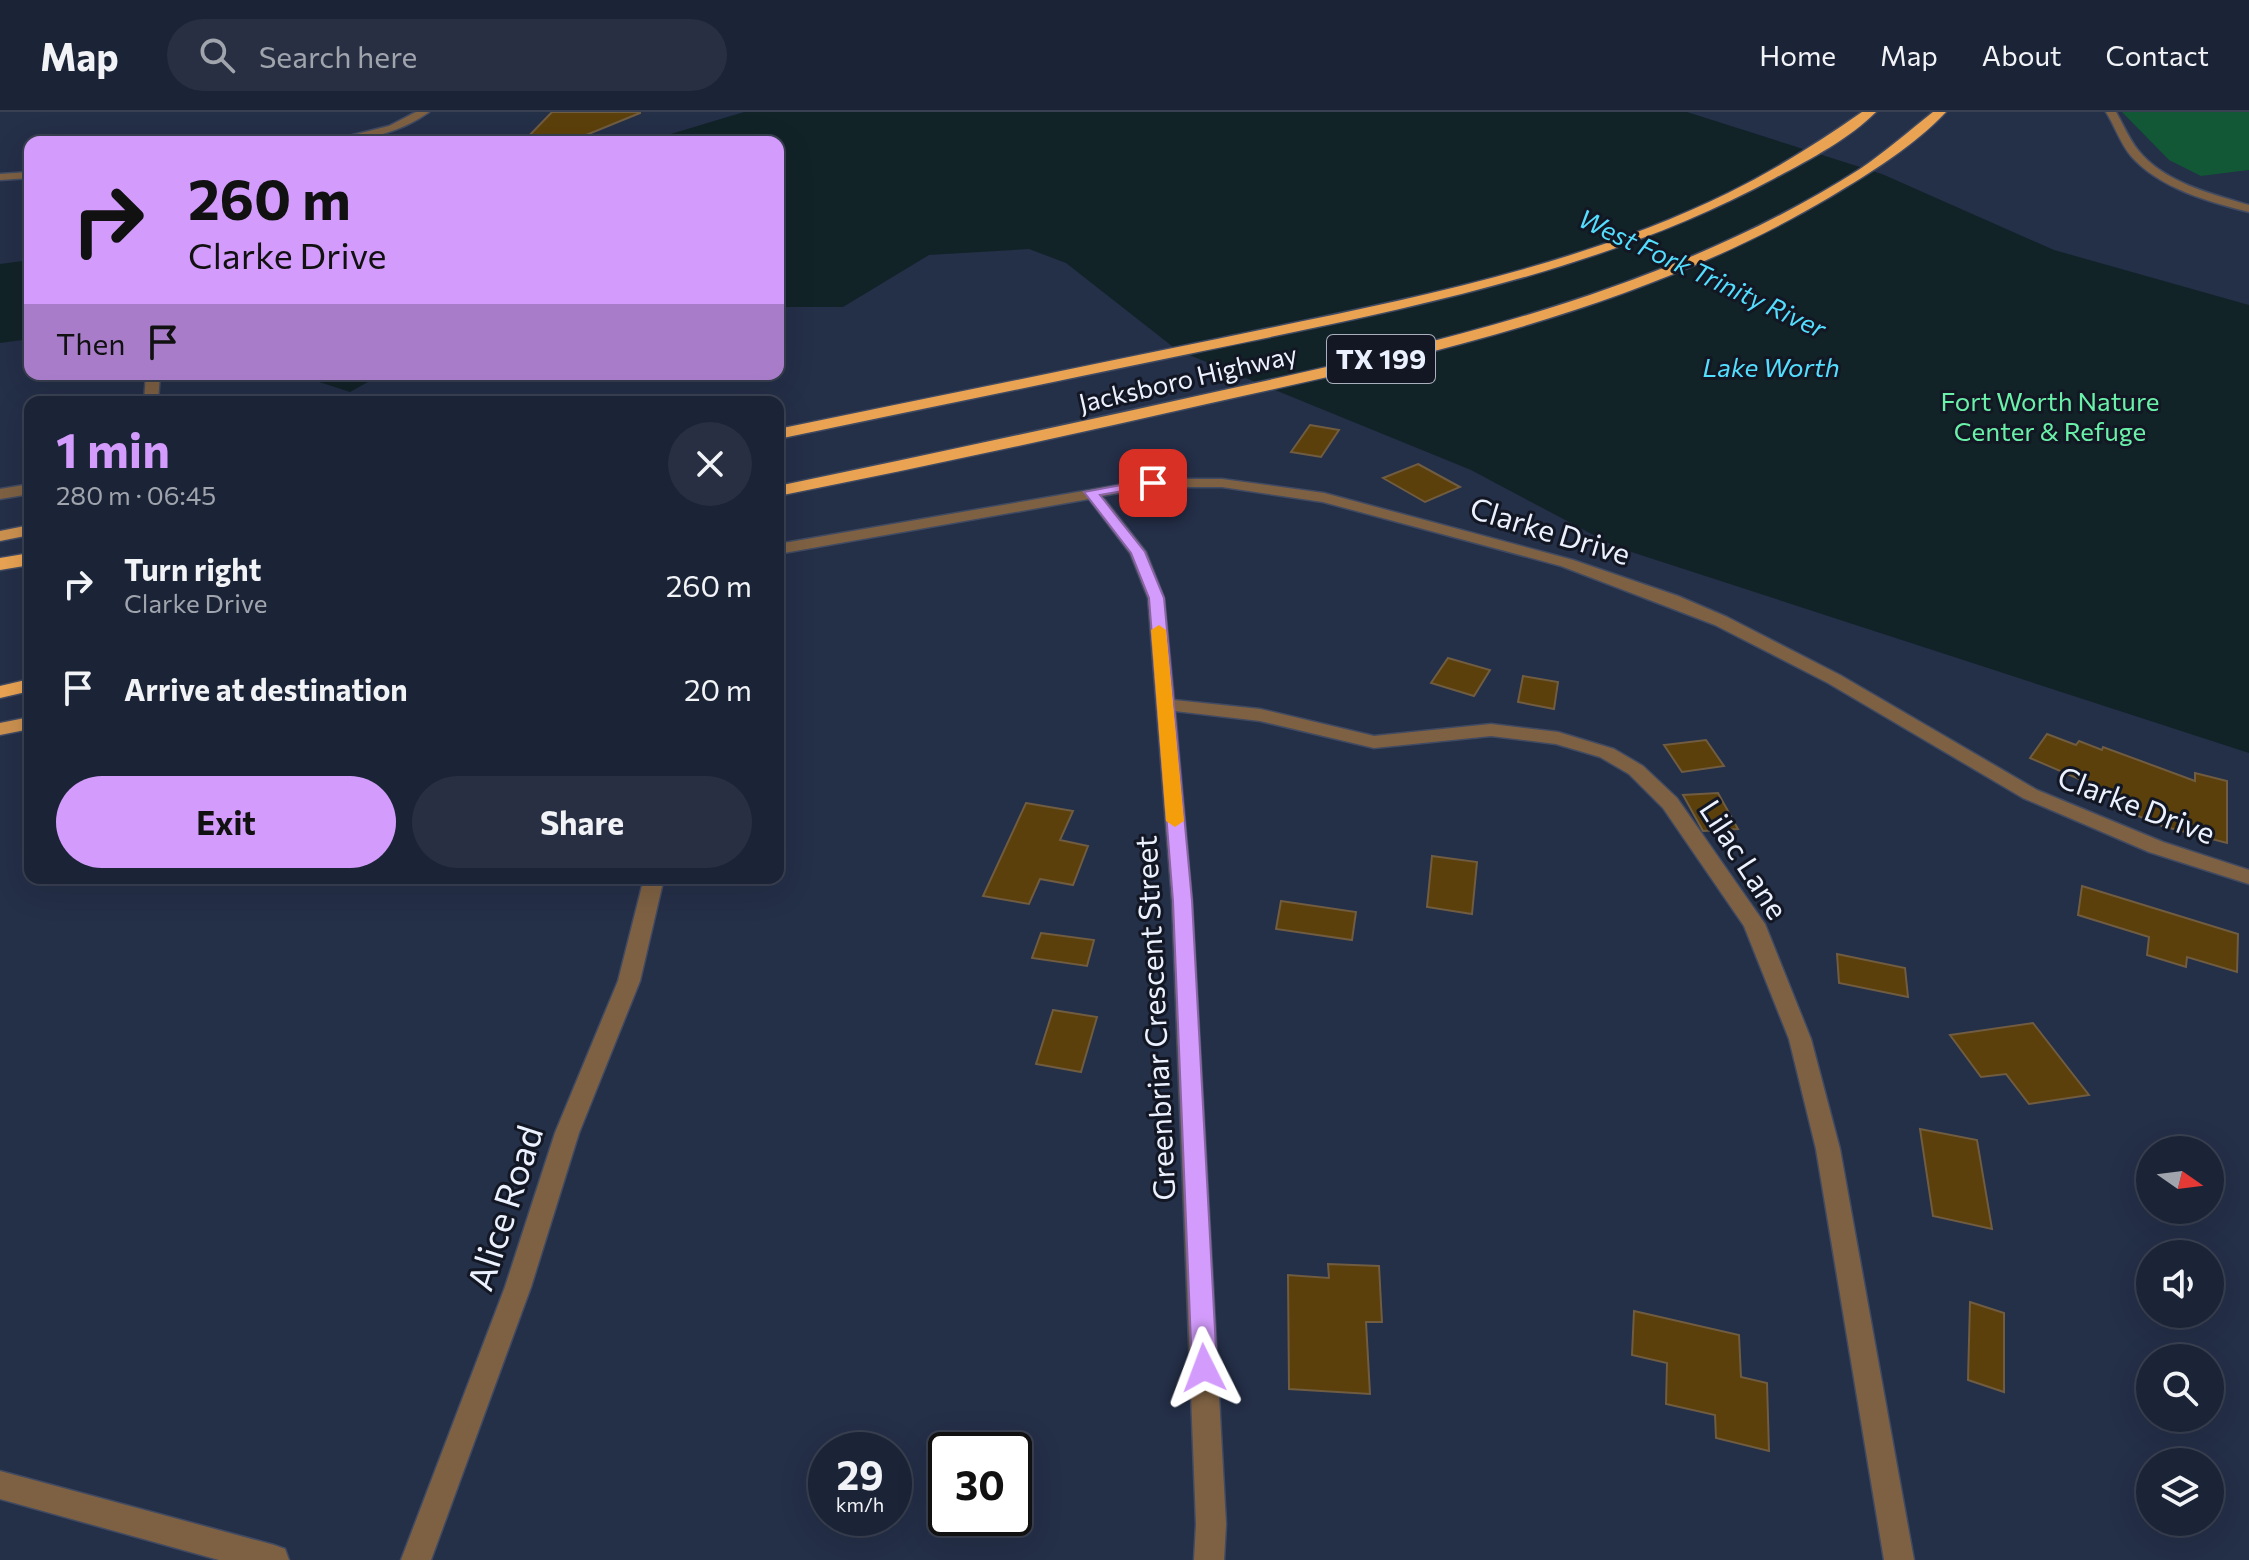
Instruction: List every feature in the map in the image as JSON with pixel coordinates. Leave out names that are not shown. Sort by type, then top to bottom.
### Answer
[{"type":"highway","name":"Jacksboro Highway","points":[[784,433],[1397,304],[1543,265],[1709,208],[1778,173],[1842,134],[1870,112]]},
{"type":"highway","name":"Jacksboro Highway","points":[[784,490],[972,452],[1424,349],[1643,280],[1803,209],[1880,162],[1940,112]]},
{"type":"highway","points":[[0,564],[24,560]]},
{"type":"highway","points":[[0,692],[24,686]]},
{"type":"main road","points":[[0,536],[24,531]]},
{"type":"main road","points":[[0,729],[24,724]]},
{"type":"street","points":[[357,136],[392,128],[424,112]]},
{"type":"street","points":[[2111,112],[2126,140],[2146,166],[2199,192],[2249,209]]},
{"type":"street","points":[[0,177],[24,175]]},
{"type":"street","name":"Clarke Drive","points":[[784,548],[1091,492],[1175,481],[1297,493],[1369,508],[1567,563],[1672,600],[1777,649],[2030,794],[2156,847],[2249,877]]},
{"type":"street","points":[[0,494],[24,490]]},
{"type":"street","name":"Greenbriar Crescent Street","points":[[1091,492],[1129,538],[1153,582],[1182,901],[1211,1508],[1209,1560]]},
{"type":"street","points":[[784,538],[832,538]]},
{"type":"street","name":"Lilac Lane","points":[[1164,704],[1260,715],[1374,742],[1491,730],[1558,738],[1607,753],[1636,770],[1670,803],[1754,924],[1800,1039],[1828,1149],[1899,1560]]},
{"type":"street","name":"Alice Road","points":[[416,1560],[518,1287],[567,1133],[629,981],[653,884]]},
{"type":"street","points":[[0,1485],[274,1560]]},
{"type":"green space","points":[[2122,112],[2249,112],[2249,170],[2201,176],[2169,160]]},
{"type":"water","name":"Lake Worth","points":[[744,112],[1687,112],[1882,174],[2054,250],[2249,305],[2249,753],[1616,547],[1471,470],[1177,350],[1066,263],[1029,249],[929,255],[843,307],[784,307],[784,136],[664,136]]},
{"type":"water","points":[[24,261],[24,340],[0,343],[0,264]]},
{"type":"water","points":[[313,380],[371,380],[350,392]]},
{"type":"building","points":[[552,112],[640,112],[584,136],[529,136]]},
{"type":"building","points":[[1310,425],[1339,430],[1321,457],[1291,452]]},
{"type":"building","points":[[1418,464],[1460,487],[1425,502],[1383,478]]},
{"type":"building","points":[[1448,658],[1490,670],[1474,696],[1431,683]]},
{"type":"building","points":[[1523,676],[1558,682],[1554,709],[1518,702]]},
{"type":"building","points":[[2047,734],[2076,745],[2079,741],[2102,750],[2103,747],[2195,781],[2195,773],[2227,781],[2227,843],[2162,826],[2124,810],[2128,800],[2030,758]]},
{"type":"building","points":[[1706,740],[1724,766],[1682,772],[1664,745]]},
{"type":"building","points":[[1718,793],[1738,829],[1703,831],[1683,795]]},
{"type":"building","points":[[1026,803],[1073,811],[1060,840],[1088,846],[1073,885],[1040,879],[1029,904],[983,896]]},
{"type":"building","points":[[1432,856],[1477,862],[1472,914],[1427,907]]},
{"type":"building","points":[[2082,886],[2238,934],[2237,972],[2187,957],[2186,967],[2147,955],[2149,937],[2078,915]]},
{"type":"building","points":[[1281,901],[1356,912],[1352,940],[1276,929]]},
{"type":"building","points":[[1041,933],[1094,940],[1087,966],[1032,958]]},
{"type":"building","points":[[1837,954],[1905,968],[1908,997],[1839,983]]},
{"type":"building","points":[[1053,1010],[1097,1017],[1081,1072],[1036,1064]]},
{"type":"building","points":[[2033,1023],[2089,1095],[2029,1104],[2006,1074],[1981,1077],[1950,1035]]},
{"type":"building","points":[[1920,1129],[1977,1140],[1992,1229],[1933,1216]]},
{"type":"building","points":[[1328,1264],[1379,1266],[1382,1322],[1366,1322],[1370,1394],[1289,1389],[1288,1275],[1329,1278]]},
{"type":"building","points":[[1970,1302],[2004,1313],[2004,1392],[1968,1380]]},
{"type":"building","points":[[1634,1311],[1739,1335],[1741,1377],[1767,1383],[1769,1451],[1716,1438],[1715,1415],[1666,1404],[1667,1363],[1632,1355]]},
{"type":"slow traffic","points":[[1159,630],[1175,821]]},
{"type":"route","points":[[1153,483],[1091,492],[1138,552],[1153,582],[1156,598],[1182,901],[1204,1368]]},
{"type":"water label","name":"West Fork Trinity River","points":[[1702,274]]},
{"type":"park label","name":"Fort Worth Nature Center & Refuge","points":[[2050,417]]}]
